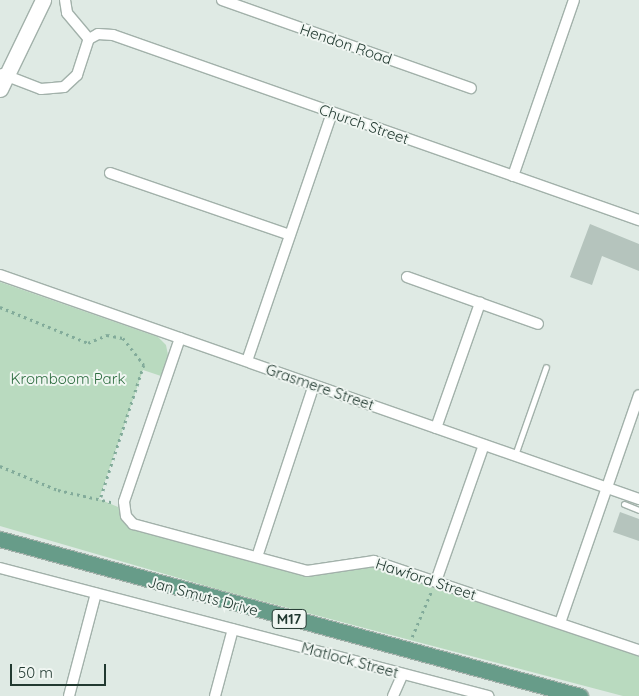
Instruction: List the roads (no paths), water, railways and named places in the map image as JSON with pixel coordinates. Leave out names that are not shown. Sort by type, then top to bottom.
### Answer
[{"type":"main road","name":"Jan Smuts Drive","points":[[0,539],[580,696]]},
{"type":"street","points":[[42,0],[2,79],[41,89],[64,87],[77,75],[89,39],[67,13],[65,0]]},
{"type":"street","name":"Hendon Road","points":[[222,0],[471,88]]},
{"type":"street","points":[[513,176],[574,0]]},
{"type":"street","name":"Church Street","points":[[89,39],[98,34],[113,35],[639,220]]},
{"type":"street","points":[[246,361],[332,113]]},
{"type":"street","points":[[110,173],[290,235]]},
{"type":"street","name":"Grasmere Street","points":[[0,275],[639,498]]},
{"type":"street","points":[[407,277],[538,324]]},
{"type":"street","points":[[436,428],[480,303]]},
{"type":"street","name":"Hawford Street","points":[[180,338],[125,498],[126,516],[137,526],[313,571],[368,560],[436,581],[639,650]]},
{"type":"street","points":[[257,557],[314,385]]},
{"type":"street","points":[[560,623],[639,396]]},
{"type":"street","points":[[436,581],[484,444]]},
{"type":"street","name":"Matlock Street","points":[[0,568],[488,696]]},
{"type":"street","points":[[69,696],[96,593]]},
{"type":"street","points":[[215,696],[232,629]]},
{"type":"street","points":[[393,696],[403,674]]},
{"type":"lane","points":[[514,455],[546,367]]},
{"type":"lane","points":[[624,504],[639,510]]},
{"type":"park label","name":"Kromboom Park","points":[[68,379]]}]
